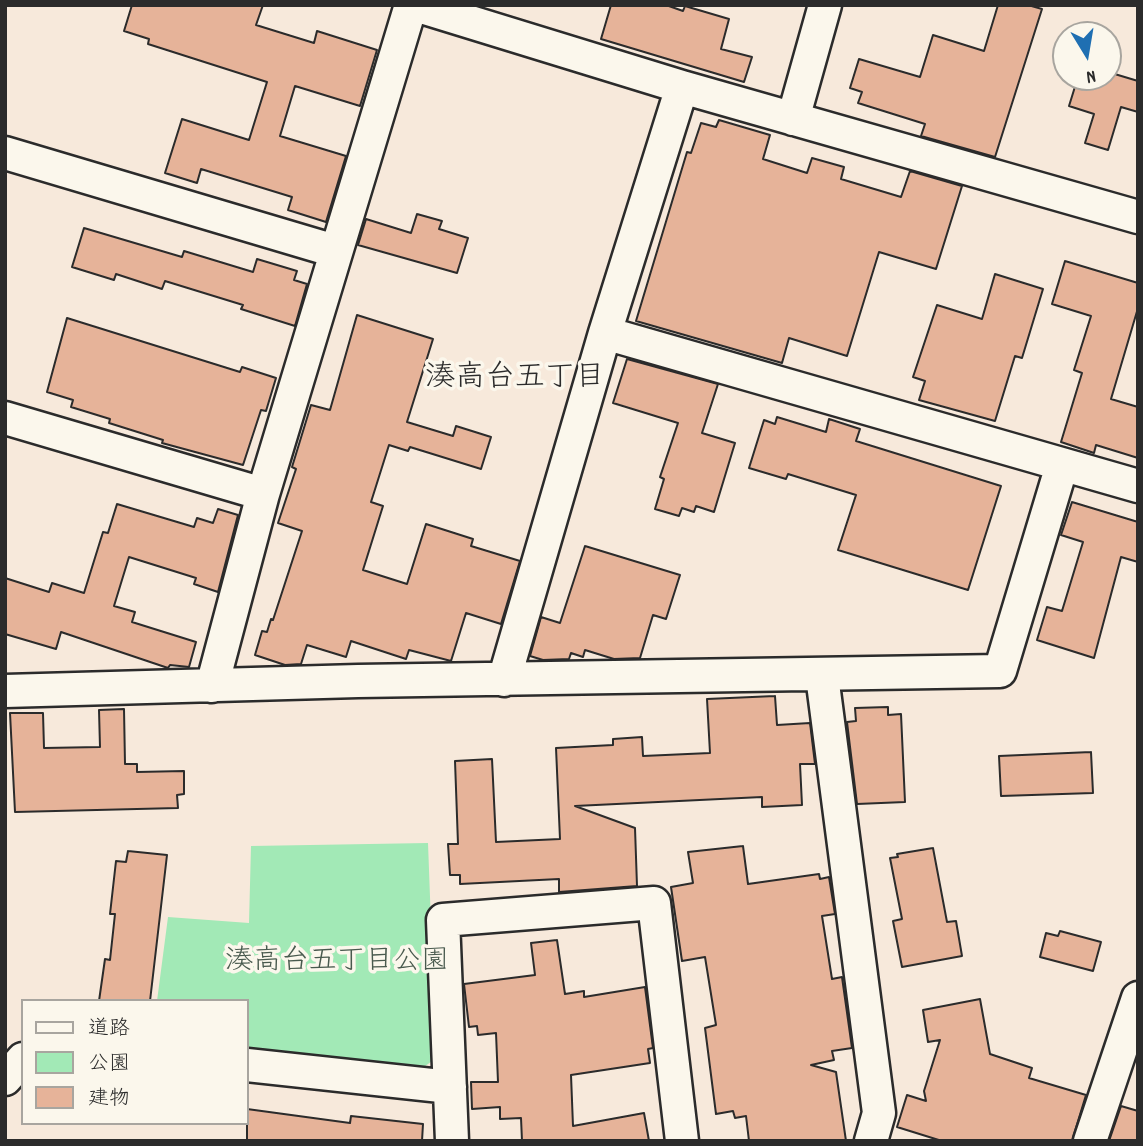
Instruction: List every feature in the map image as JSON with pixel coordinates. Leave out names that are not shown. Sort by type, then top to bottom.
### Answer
[{"type":"street","points":[[212,686],[263,494],[335,251],[413,5],[682,87],[1138,218]]},
{"type":"street","points":[[793,119],[825,5]]},
{"type":"street","points":[[504,680],[605,333],[682,87]]},
{"type":"street","points":[[5,153],[335,251]]},
{"type":"street","points":[[605,333],[1138,486]]},
{"type":"street","points":[[5,418],[263,494]]},
{"type":"street","points":[[5,691],[1000,671],[1062,465]]},
{"type":"street","points":[[822,676],[879,1113],[871,1141]]},
{"type":"street","points":[[452,1141],[443,920],[653,904],[682,1141]]},
{"type":"street","points":[[1090,1141],[1138,998]]},
{"type":"street","points":[[5,1079],[21,1061]]},
{"type":"street","points":[[248,1065],[450,1087]]},
{"type":"green space","name":"湊高台五丁目公園","points":[[428,843],[436,1058],[420,1070],[248,1050],[248,999],[157,999],[168,917],[249,923],[251,846]]},
{"type":"building","points":[[132,5],[263,5],[256,25],[314,43],[317,31],[377,50],[360,106],[295,86],[280,136],[346,156],[326,222],[288,210],[292,197],[201,169],[197,183],[165,173],[182,119],[249,140],[267,82],[148,44],[149,39],[124,31]]},
{"type":"building","points":[[611,5],[666,5],[683,11],[685,6],[729,19],[721,49],[752,57],[744,82],[601,39]]},
{"type":"building","points":[[998,5],[1028,5],[1042,9],[995,157],[921,136],[925,124],[858,103],[862,92],[850,88],[859,59],[920,77],[933,35],[984,51]]},
{"type":"building","points":[[1122,76],[1138,81],[1138,112],[1121,107],[1108,150],[1085,143],[1094,114],[1069,106],[1074,91],[1122,91]]},
{"type":"building","points":[[719,120],[770,135],[763,159],[807,173],[812,158],[844,167],[841,179],[901,197],[910,171],[962,186],[936,269],[879,252],[847,356],[789,338],[782,363],[636,321],[687,152],[691,153],[701,123],[716,127]]},
{"type":"building","points":[[417,214],[442,221],[439,229],[468,238],[457,273],[358,245],[366,219],[411,233]]},
{"type":"building","points":[[84,228],[182,257],[184,251],[253,272],[257,259],[297,271],[294,280],[307,284],[295,326],[241,309],[243,305],[165,281],[162,289],[116,274],[114,280],[72,267]]},
{"type":"building","points":[[1065,261],[1138,283],[1138,308],[1111,399],[1138,407],[1138,458],[1096,445],[1094,453],[1061,442],[1082,373],[1074,370],[1091,316],[1052,304]]},
{"type":"building","points":[[995,274],[1043,289],[1022,358],[1015,356],[995,421],[919,400],[925,381],[913,377],[937,305],[982,319]]},
{"type":"building","points":[[357,315],[433,339],[407,422],[453,436],[456,426],[491,437],[481,469],[410,447],[408,451],[389,445],[371,502],[383,506],[363,570],[407,584],[426,524],[473,539],[471,546],[520,561],[501,624],[466,613],[451,661],[409,650],[406,659],[351,641],[346,657],[307,645],[301,664],[285,665],[255,655],[262,631],[267,632],[271,619],[273,620],[302,531],[278,523],[296,469],[292,467],[311,405],[330,410]]},
{"type":"building","points":[[67,318],[240,372],[242,367],[276,378],[266,411],[261,410],[243,465],[162,443],[163,440],[109,423],[110,419],[71,407],[73,400],[47,392]]},
{"type":"building","points":[[627,359],[718,384],[702,433],[735,443],[714,512],[696,506],[694,512],[682,508],[679,516],[655,509],[664,479],[660,477],[678,423],[613,403]]},
{"type":"building","points":[[777,417],[826,432],[829,419],[860,429],[856,441],[1001,486],[968,590],[838,550],[856,495],[788,474],[786,479],[749,468],[764,420],[775,424]]},
{"type":"building","points":[[1072,502],[1138,522],[1138,562],[1121,557],[1094,658],[1037,640],[1047,607],[1062,611],[1083,542],[1061,535]]},
{"type":"building","points":[[117,504],[194,527],[197,518],[213,523],[218,509],[238,515],[218,592],[194,584],[196,578],[129,557],[114,606],[135,612],[132,622],[196,642],[189,667],[170,665],[168,668],[61,632],[56,649],[5,634],[5,578],[49,592],[52,583],[84,593],[103,532],[108,533]]},
{"type":"building","points":[[585,546],[680,575],[666,619],[653,615],[640,658],[614,659],[585,650],[583,657],[571,653],[569,659],[543,660],[530,656],[541,617],[560,623]]},
{"type":"building","points":[[775,696],[777,725],[810,723],[815,764],[800,764],[802,805],[762,807],[762,797],[575,806],[635,828],[637,886],[559,892],[559,879],[460,884],[460,875],[450,875],[448,844],[458,844],[455,761],[492,759],[496,842],[560,839],[556,748],[613,745],[613,739],[642,737],[643,756],[710,753],[707,699]]},
{"type":"building","points":[[888,707],[888,715],[901,714],[905,802],[857,804],[847,722],[856,721],[855,708]]},
{"type":"building","points":[[124,709],[125,764],[137,764],[137,772],[184,771],[184,794],[177,795],[178,808],[15,812],[10,713],[43,713],[44,748],[100,747],[99,710]]},
{"type":"building","points":[[1091,752],[1093,793],[1001,796],[999,756]]},
{"type":"building","points":[[743,846],[748,884],[819,874],[820,879],[829,877],[835,914],[822,916],[832,979],[842,977],[852,1048],[832,1051],[834,1060],[811,1065],[836,1072],[846,1141],[749,1141],[746,1116],[735,1118],[733,1111],[716,1114],[705,1028],[716,1025],[705,957],[682,961],[671,887],[693,883],[688,852]]},
{"type":"building","points":[[933,848],[947,922],[956,921],[962,956],[902,967],[893,921],[902,919],[890,858],[898,857],[897,854]]},
{"type":"building","points":[[128,851],[167,855],[150,999],[99,999],[105,959],[110,960],[115,914],[110,914],[116,861],[126,862]]},
{"type":"building","points":[[1060,931],[1101,942],[1093,971],[1040,957],[1046,933],[1058,936]]},
{"type":"building","points":[[557,940],[565,994],[584,991],[584,997],[645,987],[653,1048],[648,1049],[650,1063],[571,1075],[573,1126],[644,1113],[649,1141],[522,1141],[521,1118],[500,1119],[500,1107],[472,1109],[471,1082],[498,1082],[496,1033],[478,1035],[477,1026],[469,1027],[464,984],[535,975],[531,943]]},
{"type":"building","points":[[980,999],[990,1054],[1032,1068],[1029,1078],[1086,1095],[1072,1141],[942,1141],[897,1127],[907,1095],[926,1101],[924,1091],[940,1040],[928,1042],[923,1010]]},
{"type":"building","points":[[1121,1106],[1138,1111],[1138,1141],[1109,1141]]},
{"type":"building","points":[[248,1109],[350,1123],[351,1116],[423,1124],[422,1141],[247,1141]]},
{"type":"district","name":"湊高台五丁目","points":[[515,381]]}]
